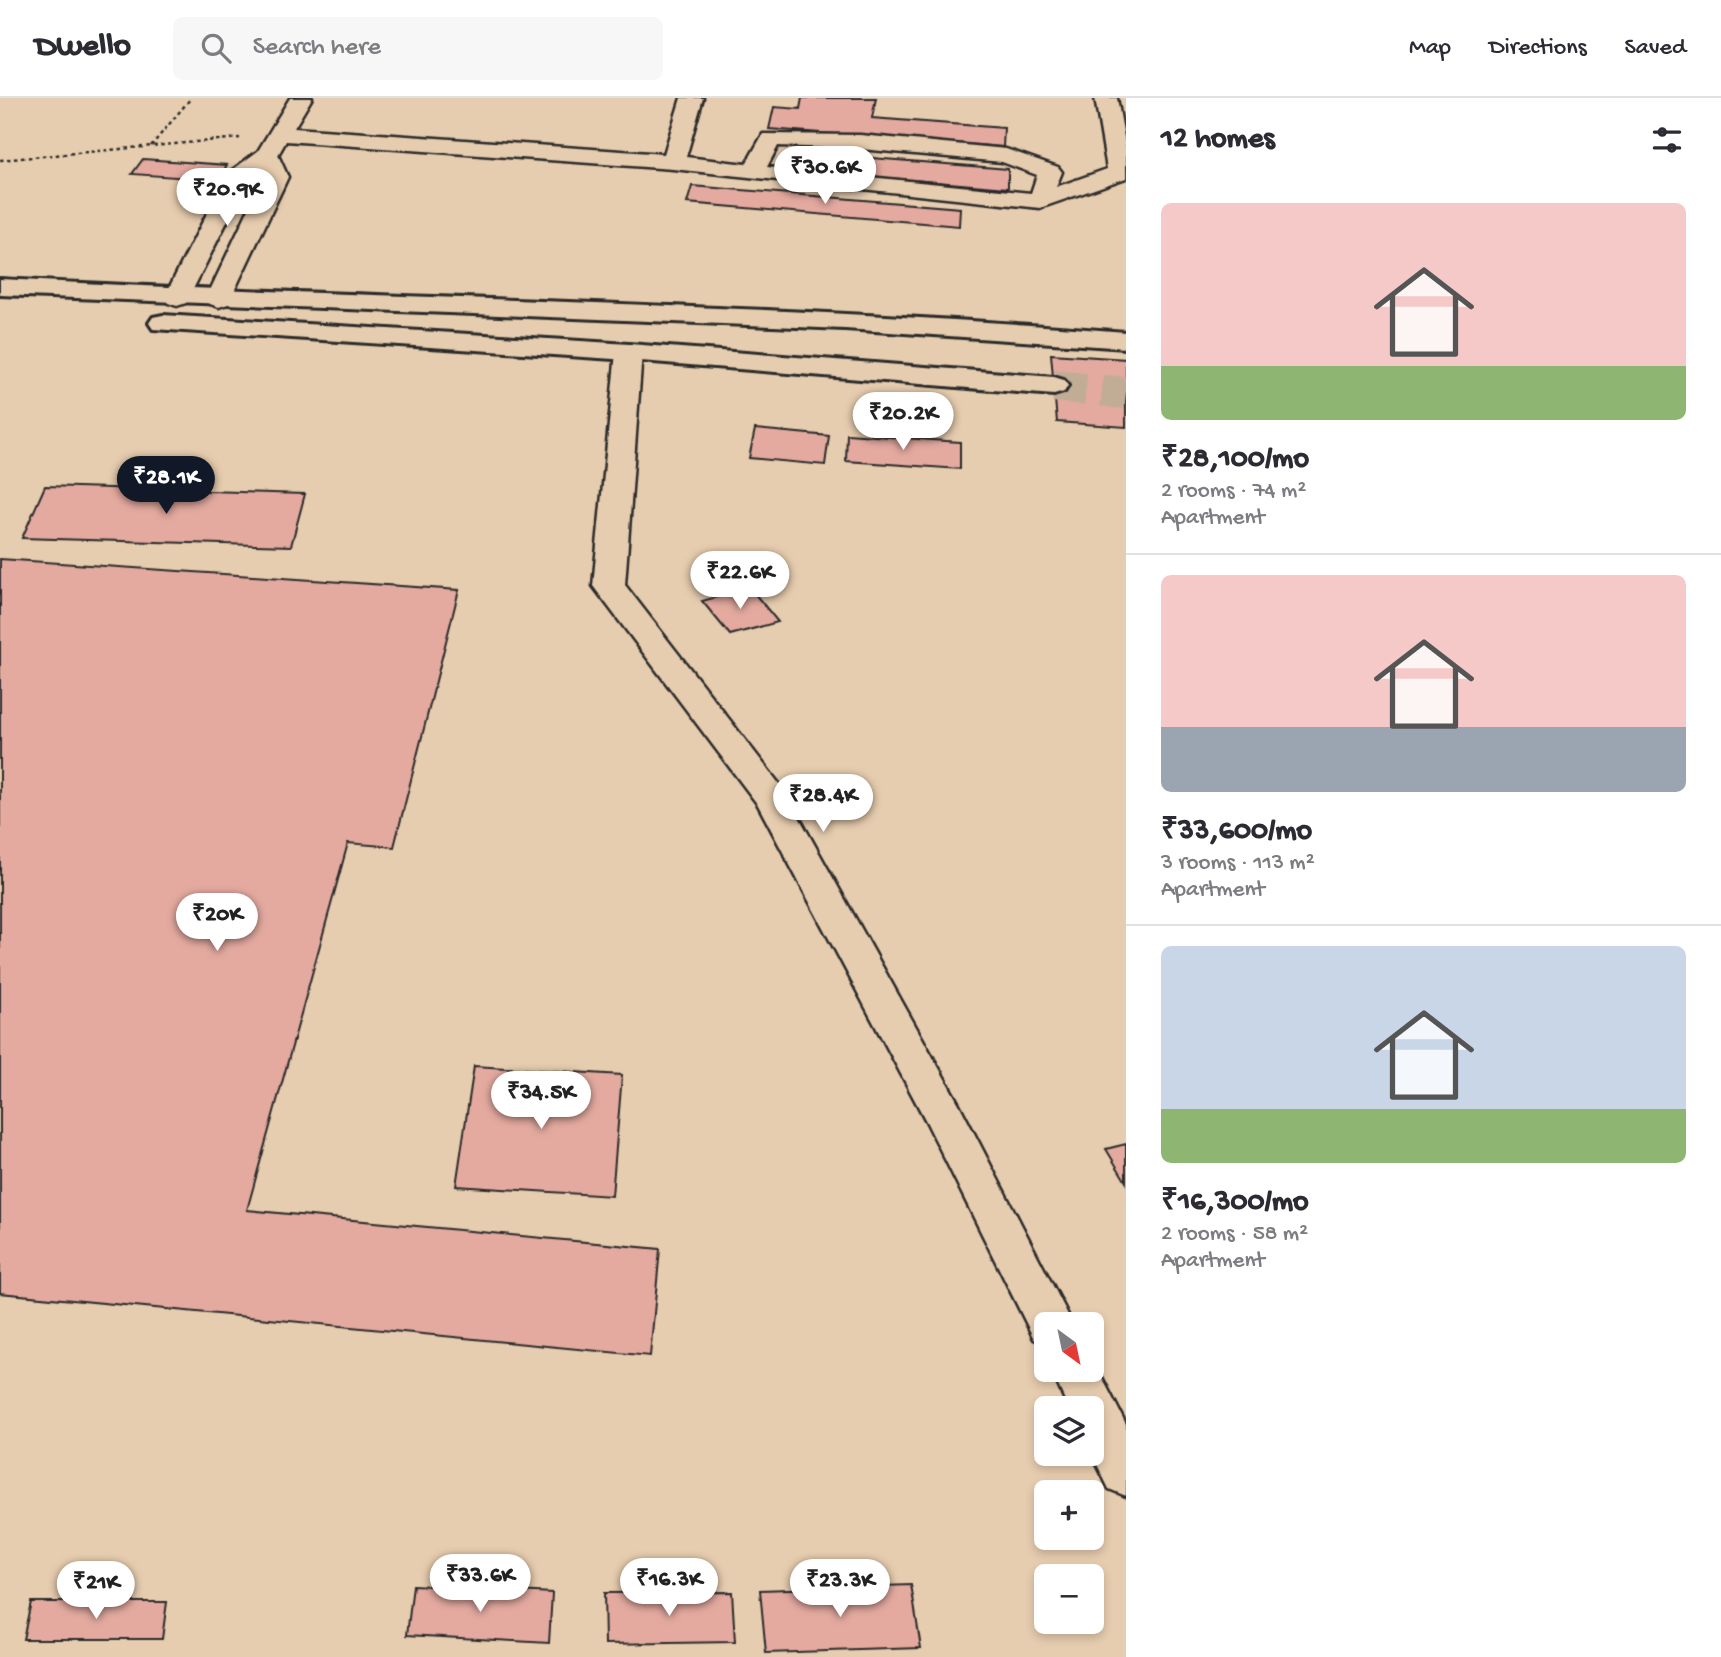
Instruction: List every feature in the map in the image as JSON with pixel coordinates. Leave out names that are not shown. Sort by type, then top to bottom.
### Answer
[{"type":"highway","points":[[0,287],[177,298],[662,312],[868,322],[1126,340]]},
{"type":"highway","points":[[0,312],[92,318]]},
{"type":"highway","points":[[132,320],[629,352],[1054,386]]},
{"type":"street","points":[[177,298],[239,174],[267,155],[301,98]]},
{"type":"street","points":[[673,162],[692,98]]},
{"type":"street","points":[[280,134],[673,162],[1040,201],[1119,173],[1106,98]]},
{"type":"street","points":[[753,172],[771,139],[860,142],[993,154],[1006,156],[1050,173],[1040,201]]},
{"type":"street","points":[[219,299],[276,177],[267,155]]},
{"type":"street","points":[[629,352],[609,586],[772,799],[944,1116],[1044,1312]]},
{"type":"street","points":[[1080,1382],[1126,1473]]},
{"type":"path","points":[[151,147],[191,98]]},
{"type":"path","points":[[0,160],[280,134]]},
{"type":"building","points":[[802,98],[876,98],[872,118],[1004,128],[1003,147],[769,129],[774,107],[800,109]]},
{"type":"building","points":[[834,155],[1008,169],[1008,188],[830,173]]},
{"type":"building","points":[[143,159],[227,165],[218,180],[132,174]]},
{"type":"building","points":[[692,186],[960,208],[959,226],[687,203]]},
{"type":"building","points":[[1051,354],[1126,359],[1126,427],[1057,422]]},
{"type":"building","points":[[755,429],[829,436],[825,465],[749,458]]},
{"type":"building","points":[[847,434],[960,442],[960,469],[846,461]]},
{"type":"building","points":[[45,486],[305,494],[291,546],[22,538]]},
{"type":"building","points":[[0,559],[459,590],[394,847],[348,843],[247,1210],[660,1249],[650,1356],[0,1293]]},
{"type":"building","points":[[750,588],[778,622],[730,635],[702,601]]},
{"type":"building","points":[[474,1066],[622,1075],[612,1196],[456,1186]]},
{"type":"building","points":[[1126,1144],[1126,1182],[1106,1149]]},
{"type":"building","points":[[413,1585],[552,1593],[549,1643],[407,1635]]},
{"type":"building","points":[[911,1585],[921,1648],[766,1653],[760,1590]]},
{"type":"building","points":[[732,1592],[735,1642],[605,1644],[604,1593]]},
{"type":"building","points":[[31,1602],[167,1602],[162,1639],[23,1639]]},
{"type":"tunnel","points":[[1054,386],[1126,393]]}]
